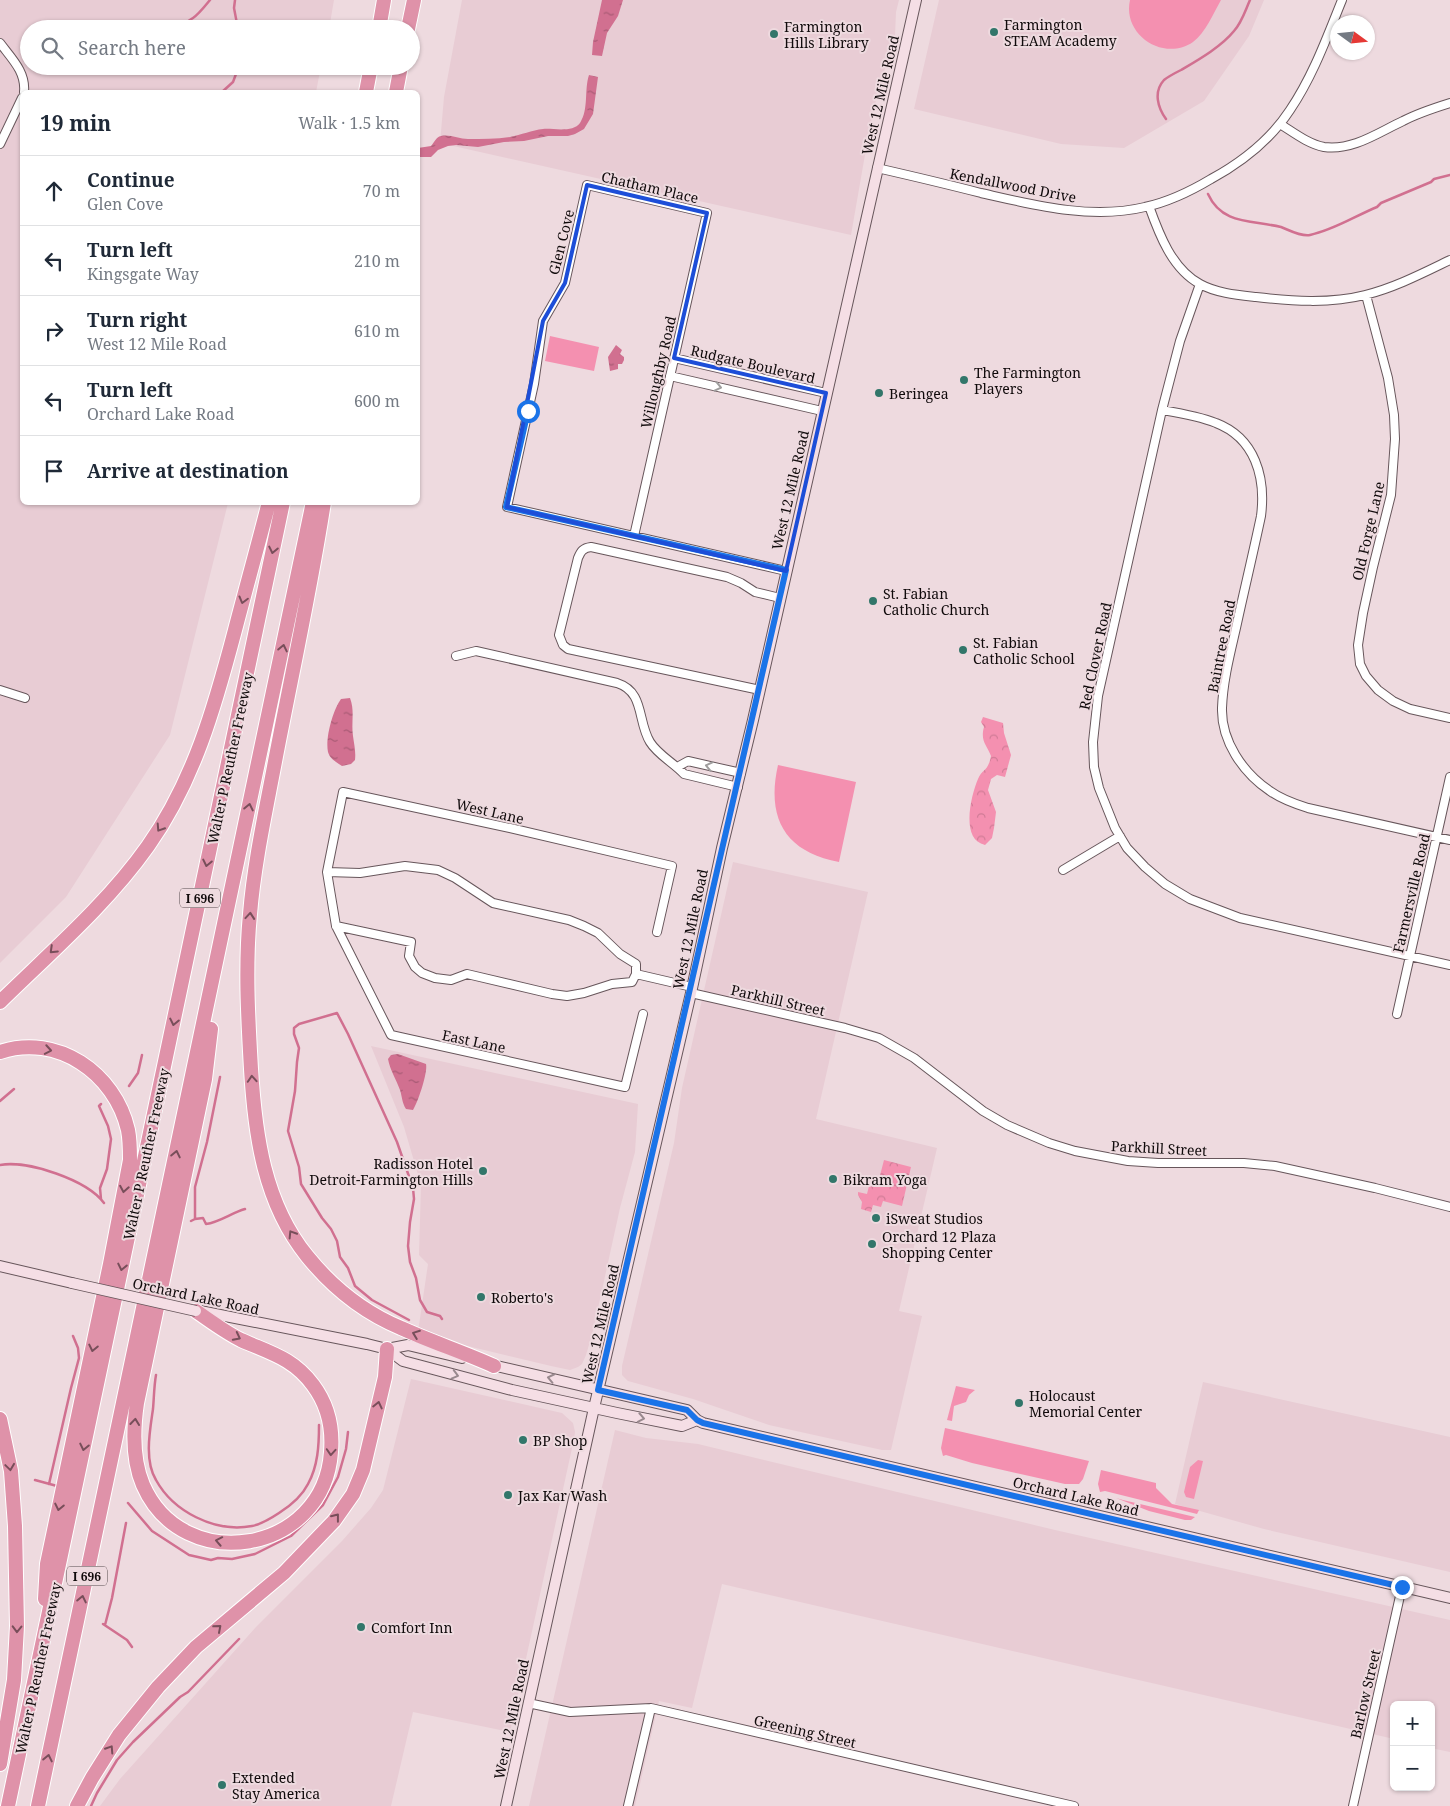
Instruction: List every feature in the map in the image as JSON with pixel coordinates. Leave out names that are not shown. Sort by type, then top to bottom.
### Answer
[{"type":"highway","points":[[380,20],[384,0]]},
{"type":"highway","points":[[410,20],[414,0]]},
{"type":"highway","points":[[366,90],[369,75]]},
{"type":"highway","points":[[396,90],[399,75]]},
{"type":"highway","points":[[0,1002],[120,882],[148,846],[172,808],[201,748],[213,712],[267,505]]},
{"type":"highway","name":"Walter P Reuther Freeway","points":[[8,1806],[282,505]]},
{"type":"highway","name":"Walter P Reuther Freeway","points":[[38,1806],[312,505]]},
{"type":"highway","points":[[323,505],[258,850],[250,914],[247,999],[252,1085],[259,1146],[270,1188],[286,1225],[307,1256],[327,1278],[362,1307],[399,1328],[494,1366]]},
{"type":"highway","points":[[196,1311],[223,1330],[274,1353],[298,1368],[314,1386],[327,1408],[332,1436],[330,1466],[319,1495],[297,1521],[282,1531],[266,1538],[244,1543],[223,1543],[182,1529],[167,1518],[143,1485],[136,1462],[133,1436],[143,1376],[205,1079],[221,942]]},
{"type":"highway","points":[[0,1052],[20,1048],[44,1048],[69,1055],[90,1068],[107,1085],[119,1104],[126,1123],[130,1144],[130,1160],[122,1202],[47,1564],[42,1651]]},
{"type":"highway","points":[[77,1806],[110,1749],[158,1688],[196,1647],[284,1573],[334,1521],[353,1494],[365,1461],[385,1377],[387,1349]]},
{"type":"highway","points":[[0,1419],[11,1470],[15,1526],[17,1626],[14,1680],[0,1764]]},
{"type":"main road","name":"West 12 Mile Road","points":[[506,1806],[598,1390],[722,848],[738,787],[916,0]]},
{"type":"main road","name":"Orchard Lake Road","points":[[0,1266],[196,1311],[387,1349],[408,1345],[687,1410],[697,1420],[1450,1598]]},
{"type":"main road","name":"Orchard Lake Road","points":[[387,1349],[403,1361],[512,1390],[682,1426],[697,1420]]},
{"type":"street","name":"Kendallwood Drive","points":[[877,168],[1028,204],[1063,210],[1122,211],[1150,206],[1174,198],[1223,173],[1274,132],[1291,109],[1317,61],[1342,0]]},
{"type":"street","points":[[0,43],[20,69]]},
{"type":"street","points":[[23,75],[24,90]]},
{"type":"street","points":[[0,144],[20,102]]},
{"type":"street","points":[[1280,124],[1323,147],[1338,147],[1360,142],[1405,120],[1450,103]]},
{"type":"street","name":"Chatham Place","points":[[587,186],[707,212]]},
{"type":"street","name":"Glen Cove","points":[[587,186],[564,283],[543,321],[534,384],[506,507],[634,536]]},
{"type":"street","points":[[1150,206],[1157,231],[1178,265],[1200,284],[1221,292],[1283,300],[1335,300],[1366,295],[1450,260]]},
{"type":"street","name":"Willoughby Road","points":[[634,536],[707,212]]},
{"type":"street","name":"Red Clover Road","points":[[1200,284],[1180,341],[1162,410],[1098,696],[1093,742],[1094,767],[1099,788],[1127,848],[1165,884],[1190,899],[1240,918],[1450,965]]},
{"type":"street","name":"Old Forge Lane","points":[[1366,295],[1388,378],[1394,415],[1395,439],[1391,495],[1373,567],[1358,645],[1360,664],[1366,676],[1378,690],[1393,700],[1410,709],[1450,718]]},
{"type":"street","name":"Rudgate Boulevard","points":[[674,358],[826,393]]},
{"type":"street","points":[[670,376],[822,411]]},
{"type":"street","name":"Baintree Road","points":[[1162,410],[1205,419],[1231,430],[1253,454],[1259,468],[1263,499],[1261,516],[1228,660],[1222,709],[1224,725],[1230,745],[1238,760],[1252,776],[1270,791],[1290,802],[1308,808],[1450,840]]},
{"type":"street","points":[[634,536],[786,570]]},
{"type":"street","points":[[760,690],[568,649],[563,645],[559,635],[578,558],[581,550],[591,547],[727,577],[742,583],[756,592],[780,598]]},
{"type":"street","points":[[456,656],[476,651],[608,681],[628,688],[636,699],[650,742],[657,750],[679,766],[684,774],[738,787]]},
{"type":"street","points":[[0,690],[25,698]]},
{"type":"street","points":[[679,766],[688,761],[741,773]]},
{"type":"street","name":"Farmersville Road","points":[[1397,1014],[1450,777]]},
{"type":"street","name":"West Lane","points":[[331,900],[327,872],[343,792],[510,828],[672,866],[658,932]]},
{"type":"street","points":[[1063,870],[1120,836]]},
{"type":"street","points":[[327,872],[360,873],[405,866],[438,870],[456,878],[493,903],[570,920],[584,926],[598,934],[620,954],[636,964],[636,974],[632,982],[612,984],[584,994],[567,996],[467,974],[451,980],[435,978],[422,973],[415,967],[409,956],[411,942],[336,926]]},
{"type":"street","name":"East Lane","points":[[331,900],[336,926],[390,1035],[625,1087],[643,1014]]},
{"type":"street","name":"Parkhill Street","points":[[636,974],[879,1038],[914,1058],[983,1111],[1007,1125],[1075,1151],[1128,1161],[1244,1163],[1275,1166],[1375,1188],[1450,1208]]},
{"type":"street","name":"Barlow Street","points":[[1353,1806],[1402,1587]]},
{"type":"street","name":"Greening Street","points":[[528,1703],[570,1712],[651,1708],[1074,1806]]},
{"type":"street","points":[[628,1806],[651,1708]]},
{"type":"highlighted area","points":[[587,185],[707,213],[674,358],[826,393],[786,571],[507,507],[543,321],[565,283]]},
{"type":"shaded area","points":[[0,0],[334,0],[331,20],[20,20],[20,75],[319,75],[316,90],[20,90],[20,505],[228,505],[170,735],[66,897],[0,963]]},
{"type":"shaded area","points":[[462,0],[899,0],[896,12],[895,36],[870,126],[851,235],[440,143],[444,97]]},
{"type":"shaded area","points":[[939,0],[1264,0],[1249,36],[1204,101],[1124,148],[1061,144],[914,109]]},
{"type":"shaded area","points":[[733,862],[868,892],[816,1119],[937,1148],[899,1311],[922,1316],[891,1450],[882,1450],[769,1425],[693,1399],[628,1381],[622,1375],[622,1366],[674,1143],[682,1088]]},
{"type":"shaded area","points":[[371,1046],[638,1104],[635,1152],[620,1208],[593,1331],[586,1355],[582,1364],[578,1367],[570,1370],[551,1366],[447,1341],[418,1332],[428,1264],[419,1255],[421,1185],[404,1127]]},
{"type":"shaded area","points":[[411,1379],[562,1413],[573,1423],[574,1439],[510,1732],[413,1712],[391,1806],[100,1806],[120,1779],[256,1627],[342,1541],[371,1508],[383,1490]]},
{"type":"shaded area","points":[[1203,1382],[1450,1437],[1450,1572],[1264,1529],[1175,1504]]},
{"type":"shaded area","points":[[615,1430],[646,1438],[698,1444],[1055,1530],[1450,1620],[1450,1752],[1435,1749],[1435,1701],[1390,1701],[1390,1738],[722,1584],[692,1708],[659,1701],[635,1806],[529,1806]]},
{"type":"green space","points":[[1130,0],[1221,0],[1198,38],[1182,47],[1170,49],[1158,47],[1148,42],[1139,34],[1132,24],[1129,13]]},
{"type":"green space","points":[[550,336],[599,347],[594,371],[545,361]]},
{"type":"green space","points":[[983,717],[1003,723],[1011,755],[1005,777],[997,775],[991,779],[988,790],[996,812],[992,838],[985,845],[977,841],[972,835],[969,816],[975,786],[987,768],[991,756],[983,739],[984,727],[981,722]]},
{"type":"green space","points":[[778,765],[856,782],[839,862],[820,857],[805,850],[793,841],[784,830],[778,816],[775,801]]},
{"type":"green space","points":[[884,1160],[911,1167],[902,1206],[883,1201],[881,1207],[873,1205],[871,1212],[861,1209],[862,1202],[858,1192],[867,1194],[869,1186],[877,1187]]},
{"type":"green space","points":[[956,1386],[975,1390],[969,1395],[966,1402],[954,1406],[952,1421],[947,1420]]},
{"type":"green space","points":[[945,1428],[1089,1461],[1083,1479],[1079,1484],[1065,1484],[972,1463],[946,1455],[943,1456],[941,1448]]},
{"type":"green space","points":[[1198,1460],[1203,1461],[1194,1499],[1186,1497],[1184,1492],[1190,1467]]},
{"type":"green space","points":[[1101,1470],[1156,1483],[1156,1488],[1172,1504],[1199,1510],[1197,1514],[1105,1491],[1100,1492],[1098,1484]]},
{"type":"green space","points":[[1116,1498],[1195,1517],[1191,1520],[1185,1520],[1149,1511]]},
{"type":"water","points":[[602,0],[623,0],[618,16],[607,33],[602,56],[592,55]]},
{"type":"water","points":[[589,75],[598,77],[593,114],[584,129],[575,134],[548,136],[478,147],[448,146],[438,150],[431,157],[420,157],[420,148],[431,146],[441,136],[468,139],[500,138],[539,130],[573,128],[583,118]]},
{"type":"water","points":[[616,345],[622,350],[620,354],[624,357],[624,360],[622,364],[618,364],[618,369],[610,371],[608,357]]},
{"type":"water","points":[[350,698],[355,760],[351,764],[342,766],[329,754],[327,746],[330,724],[335,710],[341,699]]},
{"type":"water","points":[[398,1054],[426,1064],[426,1073],[413,1110],[406,1109],[389,1063],[388,1059],[391,1055]]},
{"type":"waterway","points":[[190,20],[210,0]]},
{"type":"waterway","points":[[235,0],[234,8],[236,20]]},
{"type":"waterway","points":[[1166,119],[1158,100],[1159,90],[1164,80],[1209,53],[1229,37],[1239,24],[1250,0]]},
{"type":"waterway","points":[[224,90],[233,82],[236,75]]},
{"type":"waterway","points":[[1208,194],[1221,211],[1239,220],[1281,227],[1299,234],[1310,235],[1336,226],[1434,179],[1450,175]]},
{"type":"waterway","points":[[409,1320],[372,1300],[355,1286],[348,1268],[340,1257],[337,1241],[331,1229],[301,1184],[299,1167],[288,1131],[295,1091],[299,1048],[294,1028],[299,1024],[337,1013],[348,1034],[397,1142],[413,1188],[414,1199],[408,1246],[410,1262],[416,1278],[420,1300],[427,1312],[440,1316],[442,1319]]},
{"type":"waterway","points":[[129,1086],[138,1073],[142,1055]]},
{"type":"waterway","points":[[195,1219],[195,1187],[207,1142],[220,1077]]},
{"type":"waterway","points":[[0,1101],[14,1089]]},
{"type":"waterway","points":[[101,1104],[99,1106],[108,1126],[111,1139],[107,1169],[100,1188],[101,1199]]},
{"type":"waterway","points":[[0,1165],[26,1166],[56,1174],[85,1187],[104,1203]]},
{"type":"waterway","points":[[191,1221],[203,1218],[206,1224],[211,1223],[245,1209]]},
{"type":"waterway","points":[[49,1484],[79,1358],[78,1348],[73,1336]]},
{"type":"waterway","points":[[156,1375],[149,1445],[152,1472],[163,1491],[173,1501],[184,1510],[209,1523],[238,1527],[259,1524],[283,1510],[299,1497],[311,1477],[316,1463],[319,1425]]},
{"type":"waterway","points":[[128,1503],[152,1531],[189,1555],[211,1560],[218,1558],[232,1559],[255,1554],[291,1536],[323,1505],[338,1477],[346,1449],[348,1432]]},
{"type":"waterway","points":[[35,1480],[57,1486]]},
{"type":"waterway","points":[[105,1625],[126,1523]]},
{"type":"waterway","points":[[103,1624],[127,1640],[132,1647]]},
{"type":"waterway","points":[[91,1806],[117,1760],[133,1742],[180,1697],[188,1692],[239,1639]]},
{"type":"place","name":"Farmington STEAM Academy","points":[[994,32]]},
{"type":"place","name":"Farmington Hills Library","points":[[774,34]]},
{"type":"place","name":"The Farmington Players","points":[[964,380]]},
{"type":"place","name":"Beringea","points":[[879,393]]},
{"type":"place","name":"St. Fabian Catholic Church","points":[[873,601]]},
{"type":"place","name":"St. Fabian Catholic School","points":[[963,650]]},
{"type":"place","name":"Radisson Hotel Detroit-Farmington Hills","points":[[483,1171]]},
{"type":"place","name":"Bikram Yoga","points":[[833,1179]]},
{"type":"place","name":"iSweat Studios","points":[[876,1218]]},
{"type":"place","name":"Orchard 12 Plaza Shopping Center","points":[[872,1244]]},
{"type":"place","name":"Roberto's","points":[[481,1297]]},
{"type":"place","name":"Holocaust Memorial Center","points":[[1019,1403]]},
{"type":"place","name":"BP Shop","points":[[523,1440]]},
{"type":"place","name":"Jax Kar Wash","points":[[508,1495]]},
{"type":"place","name":"Comfort Inn","points":[[361,1627]]},
{"type":"place","name":"Extended Stay America","points":[[222,1785]]},
{"type":"route","points":[[528,411],[506,507],[786,570],[738,787],[722,848],[691,993],[598,1390],[687,1410],[703,1423],[1402,1587]]}]
